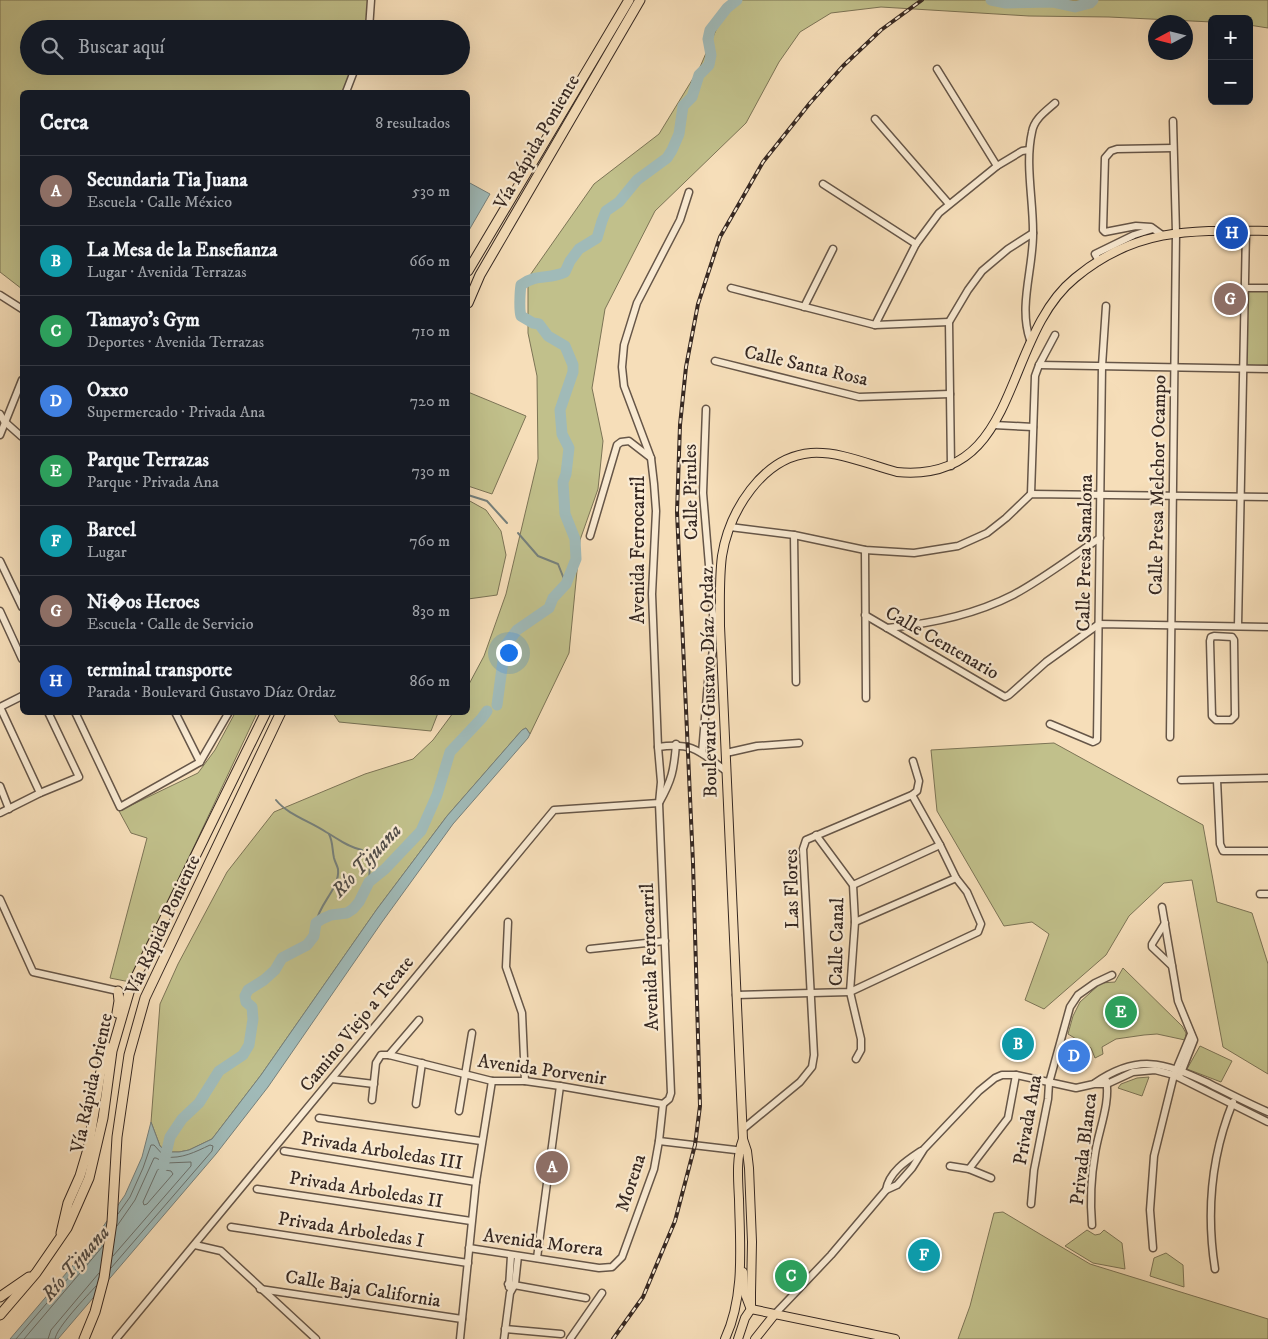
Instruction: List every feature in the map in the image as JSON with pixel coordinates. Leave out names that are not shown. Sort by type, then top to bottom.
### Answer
[{"type":"highway","points":[[470,268],[629,0]]},
{"type":"highway","name":"Vía Rápida Poniente","points":[[470,298],[480,274],[640,0]]},
{"type":"highway","name":"Vía Rápida Oriente","points":[[0,1315],[36,1273],[68,1228],[89,1178],[103,1118],[112,1051],[130,989],[265,715]]},
{"type":"highway","name":"Vía Rápida Poniente","points":[[84,1339],[95,1312],[104,1278],[112,1222],[117,1136],[129,1055],[145,998],[280,715]]},
{"type":"highway","points":[[59,1240],[68,1203],[80,1176],[88,1149],[100,1075],[119,1006],[118,991]]},
{"type":"highway","points":[[0,1297],[15,1285],[36,1273]]},
{"type":"main road","name":"Boulevard Gustavo Díaz Ordaz","points":[[738,1339],[745,1318],[751,1309],[752,1242],[748,1151],[743,1139],[742,1129],[726,753],[717,626],[724,544],[730,526],[744,501],[758,482],[774,467],[793,457],[811,453],[830,454],[906,473],[926,472],[951,466],[960,461],[975,449],[994,425],[1030,340],[1046,311],[1064,287],[1099,260],[1131,245],[1162,235],[1268,231]]},
{"type":"main road","points":[[743,1139],[738,1150],[740,1259],[744,1291],[751,1309]]},
{"type":"main road","points":[[725,1339],[736,1301],[740,1259]]},
{"type":"main road","points":[[731,1323],[751,1309],[895,1339]]},
{"type":"main road","points":[[755,1339],[775,1314]]},
{"type":"street","points":[[370,20],[371,0]]},
{"type":"street","points":[[937,69],[997,166]]},
{"type":"street","points":[[347,90],[353,75]]},
{"type":"street","points":[[1030,340],[1025,313],[1033,233],[1029,150],[1034,125],[1055,103]]},
{"type":"street","points":[[875,119],[949,204]]},
{"type":"street","name":"Calle Presa Melchor Ocampo","points":[[1170,737],[1176,233],[1173,121]]},
{"type":"street","points":[[1162,235],[1153,229],[1136,226],[1105,232],[1103,230],[1104,165],[1107,154],[1117,149],[1173,148]]},
{"type":"street","points":[[876,325],[916,244],[933,220],[949,204],[997,166],[1022,151],[1029,150]]},
{"type":"street","points":[[823,184],[916,244]]},
{"type":"street","name":"Avenida Ferrocarril","points":[[663,1104],[669,1099],[670,1093],[659,803],[661,782],[652,594],[656,511],[652,458],[624,386],[622,367],[624,345],[637,303],[680,220],[689,192]]},
{"type":"street","points":[[1099,260],[1095,254],[1134,234],[1153,229]]},
{"type":"street","points":[[1238,626],[1246,231]]},
{"type":"street","points":[[951,466],[949,322],[982,271],[1008,249],[1033,233]]},
{"type":"street","points":[[804,307],[833,249]]},
{"type":"street","points":[[732,288],[876,325],[949,322]]},
{"type":"street","points":[[1245,288],[1268,288]]},
{"type":"street","points":[[0,295],[20,308]]},
{"type":"street","name":"Calle Presa Sanalona","points":[[1050,724],[1093,742],[1097,740],[1102,366],[1106,306]]},
{"type":"street","points":[[1031,494],[1035,376],[1038,365],[1055,335]]},
{"type":"street","name":"Calle Santa Rosa","points":[[716,361],[859,397],[950,394]]},
{"type":"street","points":[[1038,365],[1268,369]]},
{"type":"street","points":[[0,435],[2,420],[20,384]]},
{"type":"street","name":"Calle Pirules","points":[[702,753],[708,682],[717,626],[703,493],[706,409]]},
{"type":"street","points":[[0,414],[2,420],[20,435]]},
{"type":"street","points":[[994,425],[1033,427]]},
{"type":"street","points":[[590,536],[617,445],[629,441],[652,458]]},
{"type":"street","points":[[730,526],[794,535],[864,550],[914,552],[958,546],[987,533],[1031,494],[1268,497]]},
{"type":"street","points":[[794,535],[796,682]]},
{"type":"street","points":[[887,628],[953,617],[1003,599],[1038,580],[1100,538]]},
{"type":"street","points":[[864,550],[866,698]]},
{"type":"street","points":[[0,561],[20,603]]},
{"type":"street","points":[[0,610],[20,655]]},
{"type":"street","name":"Calle Centenario","points":[[865,616],[1005,697],[1046,662],[1099,624]]},
{"type":"street","points":[[1099,624],[1268,627]]},
{"type":"street","points":[[1222,626],[1222,636]]},
{"type":"street","points":[[1213,636],[1222,636],[1232,637],[1234,644],[1234,716],[1231,720],[1216,720],[1212,716],[1210,641],[1213,636]]},
{"type":"street","points":[[20,697],[0,707],[40,793]]},
{"type":"street","points":[[0,813],[40,793],[79,777],[49,715]]},
{"type":"street","points":[[76,715],[120,807],[200,762],[227,715]]},
{"type":"street","points":[[176,715],[200,762]]},
{"type":"street","points":[[726,753],[757,746],[799,743]]},
{"type":"street","points":[[659,803],[670,785],[674,772],[676,744]]},
{"type":"street","points":[[658,747],[676,744],[688,746],[702,753],[726,771]]},
{"type":"street","points":[[736,995],[850,992],[978,932],[981,924],[967,892],[956,878],[912,795],[918,791],[919,786],[912,761]]},
{"type":"street","points":[[1181,780],[1268,778]]},
{"type":"street","points":[[1217,780],[1220,844],[1223,851],[1268,851]]},
{"type":"street","points":[[0,786],[9,809]]},
{"type":"street","name":"Las Flores","points":[[742,1129],[786,1094],[812,1067],[814,1056],[802,849],[806,840],[816,834],[912,795]]},
{"type":"street","name":"Camino Viejo a Tecate","points":[[116,1339],[554,810],[659,803]]},
{"type":"street","name":"Calle Canal","points":[[816,834],[853,885],[855,922],[850,992],[861,1039],[860,1050],[856,1059]]},
{"type":"street","points":[[853,885],[940,846]]},
{"type":"street","points":[[855,922],[956,878]]},
{"type":"street","points":[[1260,894],[1268,894]]},
{"type":"street","points":[[0,899],[33,972],[118,991]]},
{"type":"street","points":[[1153,1248],[1150,1210],[1152,1175],[1160,1130],[1173,1084],[1188,1050],[1191,1034],[1178,1001],[1162,907]]},
{"type":"street","points":[[508,922],[506,967],[522,1013],[525,1082]]},
{"type":"street","points":[[1165,923],[1152,947],[1172,966]]},
{"type":"street","points":[[590,948],[665,941]]},
{"type":"street","name":"Privada Ana","points":[[1031,1204],[1034,1170],[1048,1099],[1049,1083],[1073,1002],[1078,995],[1095,983],[1112,975]]},
{"type":"street","points":[[372,1100],[376,1063],[381,1055],[389,1055],[419,1020]]},
{"type":"street","points":[[459,1110],[472,1033]]},
{"type":"street","name":"Avenida Porvenir","points":[[389,1055],[492,1081],[560,1086],[663,1104]]},
{"type":"street","points":[[416,1104],[422,1063]]},
{"type":"street","points":[[775,1314],[831,1256],[886,1190],[889,1179],[906,1161],[924,1149],[986,1084],[1002,1075],[1016,1075],[1076,1088],[1133,1072],[1148,1070],[1178,1073],[1235,1096],[1268,1112]]},
{"type":"street","points":[[1178,1073],[1268,1122]]},
{"type":"street","points":[[970,1169],[1008,1118],[1016,1075]]},
{"type":"street","points":[[332,1079],[374,1084]]},
{"type":"street","name":"Privada Blanca","points":[[1092,1225],[1092,1185],[1095,1154],[1108,1095],[1106,1080]]},
{"type":"street","points":[[460,1339],[471,1221],[481,1141],[492,1081]]},
{"type":"street","points":[[537,1258],[560,1086]]},
{"type":"street","points":[[1215,1269],[1210,1231],[1212,1176],[1222,1128],[1235,1096]]},
{"type":"street","name":"Morena","points":[[612,1267],[622,1257],[654,1169],[663,1104]]},
{"type":"street","points":[[319,1118],[481,1141]]},
{"type":"street","points":[[659,1141],[748,1151]]},
{"type":"street","name":"Privada Arboledas III","points":[[284,1151],[476,1182]]},
{"type":"street","points":[[950,1166],[970,1169],[991,1178]]},
{"type":"street","name":"Privada Arboledas II","points":[[257,1189],[471,1221]]},
{"type":"street","name":"Privada Arboledas I","points":[[231,1226],[468,1263]]},
{"type":"street","points":[[195,1245],[221,1251],[316,1339]]},
{"type":"street","name":"Avenida Morera","points":[[469,1248],[599,1268],[612,1267]]},
{"type":"street","points":[[504,1339],[514,1256]]},
{"type":"street","points":[[511,1284],[586,1298]]},
{"type":"street","name":"Calle Baja California","points":[[260,1289],[462,1319]]},
{"type":"street","points":[[570,1339],[602,1293]]},
{"type":"street","points":[[505,1329],[561,1334]]},
{"type":"shaded area","points":[[0,0],[371,0],[370,20],[20,20],[20,75],[353,75],[347,90],[20,90],[20,287],[0,272]]},
{"type":"shaded area","points":[[729,0],[1268,0],[1268,28],[1253,26],[1253,15],[1208,15],[1208,22],[1193,21],[1193,15],[1148,15],[1148,19],[1029,16],[881,7],[831,13],[800,32],[779,62],[746,123],[655,211],[605,309],[592,388],[603,441],[598,489],[580,540],[569,653],[530,734],[526,728],[522,730],[447,816],[377,909],[261,1075],[212,1139],[189,1150],[167,1152],[160,1146],[151,1122],[160,1004],[178,964],[227,872],[274,812],[365,774],[413,759],[433,740],[452,715],[470,715],[470,682],[484,656],[506,594],[538,459],[537,376],[528,333],[528,278],[594,184],[659,134],[700,67]]},
{"type":"shaded area","points":[[1247,290],[1268,290],[1268,365],[1246,366]]},
{"type":"shaded area","points":[[470,393],[526,416],[492,494],[470,487]]},
{"type":"shaded area","points":[[470,501],[486,510],[501,531],[506,555],[497,595],[470,599]]},
{"type":"shaded area","points":[[234,715],[256,715],[130,982],[110,978],[147,838],[131,833],[119,811],[198,773],[215,750]]},
{"type":"shaded area","points":[[334,715],[437,715],[431,731],[339,722]]},
{"type":"shaded area","points":[[1054,743],[1203,825],[1217,902],[1252,913],[1268,964],[1268,1074],[1223,1047],[1192,880],[1164,883],[1129,916],[1106,955],[1044,1009],[1025,1000],[1049,934],[1032,922],[1004,926],[937,811],[931,750]]},
{"type":"shaded area","points":[[1123,968],[1182,1026],[1186,1033],[1185,1040],[1157,1034],[1116,1039],[1102,1047],[1103,1054],[1095,1058],[1091,1048],[1068,1034],[1073,1016],[1080,1002],[1101,983],[1115,982]]},
{"type":"shaded area","points":[[1200,1046],[1232,1061],[1221,1082],[1187,1069]]},
{"type":"shaded area","points":[[1149,1077],[1142,1096],[1118,1088],[1121,1084],[1137,1078]]},
{"type":"shaded area","points":[[1003,1212],[1090,1264],[1268,1319],[1268,1339],[958,1339],[970,1306],[994,1213]]},
{"type":"shaded area","points":[[1087,1230],[1095,1235],[1100,1234],[1104,1230],[1122,1243],[1125,1269],[1093,1263],[1065,1246]]},
{"type":"shaded area","points":[[1166,1253],[1183,1265],[1184,1287],[1150,1276],[1154,1258]]},
{"type":"water","points":[[470,183],[490,194],[470,229]]},
{"type":"water","points":[[526,728],[530,734],[528,738],[453,824],[382,922],[268,1087],[216,1154],[58,1339],[10,1339],[91,1244],[125,1195],[142,1157],[151,1122],[160,1146],[167,1152],[189,1150],[212,1139],[261,1075],[377,909],[447,816],[522,730]]},
{"type":"waterway","name":"Río Tijuana","points":[[497,705],[505,646],[517,630],[549,608],[553,598],[566,584],[576,559],[575,539],[565,514],[563,482],[566,474],[569,448],[562,434],[560,410],[573,372],[573,365],[565,346],[548,336],[539,324],[533,323],[521,316],[521,285],[532,279],[554,276],[565,272],[579,249],[597,238],[606,211],[619,202],[637,180],[667,158],[679,134],[683,106],[692,97],[699,75],[709,65],[711,55],[708,39],[710,30],[727,8],[737,0]]},
{"type":"waterway","name":"Río Tijuana","points":[[991,0],[1006,3],[1052,2],[1075,7],[1090,3],[1093,0]]},
{"type":"waterway","points":[[470,496],[487,501],[507,523]]},
{"type":"waterway","points":[[518,533],[538,556],[558,564],[566,584]]},
{"type":"waterway","name":"Río Tijuana","points":[[163,1166],[170,1137],[182,1119],[199,1103],[219,1071],[243,1055],[249,1045],[253,1019],[252,1007],[246,1002],[245,996],[248,990],[275,970],[282,958],[307,945],[314,936],[316,923],[331,915],[347,913],[353,909],[359,902],[369,882],[385,869],[421,831],[437,795],[450,752],[487,711]]},
{"type":"waterway","points":[[276,800],[293,814],[347,845],[362,850],[370,864],[369,882]]},
{"type":"waterway","points":[[316,923],[338,876],[329,834]]},
{"type":"railway","points":[[613,1339],[643,1297],[675,1221],[695,1145],[700,1106],[693,863],[677,512],[680,425],[686,367],[698,304],[720,237],[763,162],[810,103],[843,66],[881,30],[922,0]]},
{"type":"place","name":"terminal transporte","points":[[1232,233]]},
{"type":"place","name":"Ni�os Heroes","points":[[1230,299]]},
{"type":"place","name":"Parque Terrazas","points":[[1121,1012]]},
{"type":"place","name":"La Mesa de la Enseñanza","points":[[1018,1044]]},
{"type":"place","name":"Oxxo","points":[[1074,1056]]},
{"type":"place","name":"Secundaria Tia Juana","points":[[552,1167]]},
{"type":"place","name":"Barcel","points":[[924,1255]]},
{"type":"place","name":"Tamayo's Gym","points":[[791,1276]]}]
